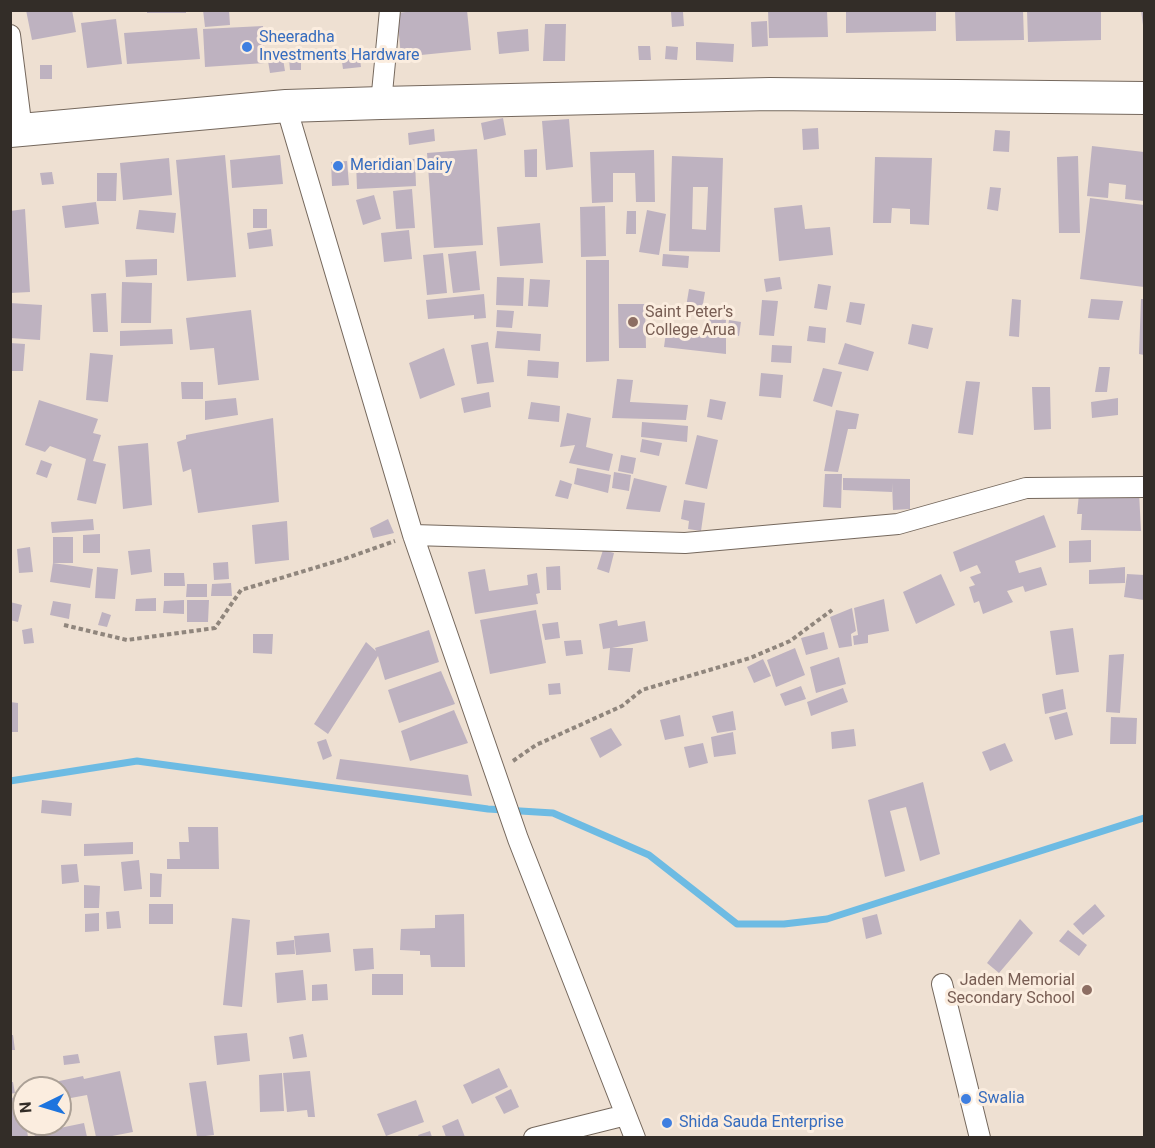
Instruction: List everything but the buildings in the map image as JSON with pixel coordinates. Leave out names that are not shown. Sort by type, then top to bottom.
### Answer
[{"type":"main road","points":[[16,131],[286,106],[381,103],[770,94],[1144,98]]},
{"type":"street","points":[[381,103],[390,10]]},
{"type":"street","points":[[10,35],[16,131]]},
{"type":"street","points":[[286,106],[413,535],[518,839],[635,1137]]},
{"type":"street","points":[[413,535],[685,543],[898,524],[1026,488],[1144,487]]},
{"type":"street","points":[[942,984],[980,1137]]},
{"type":"street","points":[[534,1137],[626,1115]]},
{"type":"path","points":[[64,625],[127,640],[215,628],[241,590],[344,559],[413,535]]},
{"type":"path","points":[[495,773],[536,746],[622,706],[642,690],[750,658],[790,641],[832,610]]},
{"type":"waterway","points":[[10,781],[137,761],[488,809],[553,813],[649,855],[737,924],[784,924],[827,919],[1144,818]]},
{"type":"place","name":"Sheeradha Investments Hardware","points":[[247,47]]},
{"type":"place","name":"Meridian Dairy","points":[[338,166]]},
{"type":"place","name":"Saint Peter's College Arua","points":[[633,322]]},
{"type":"place","name":"Jaden Memorial Secondary School","points":[[1087,990]]},
{"type":"place","name":"Swalia","points":[[966,1099]]},
{"type":"place","name":"Shida Sauda Enterprise","points":[[667,1123]]}]
